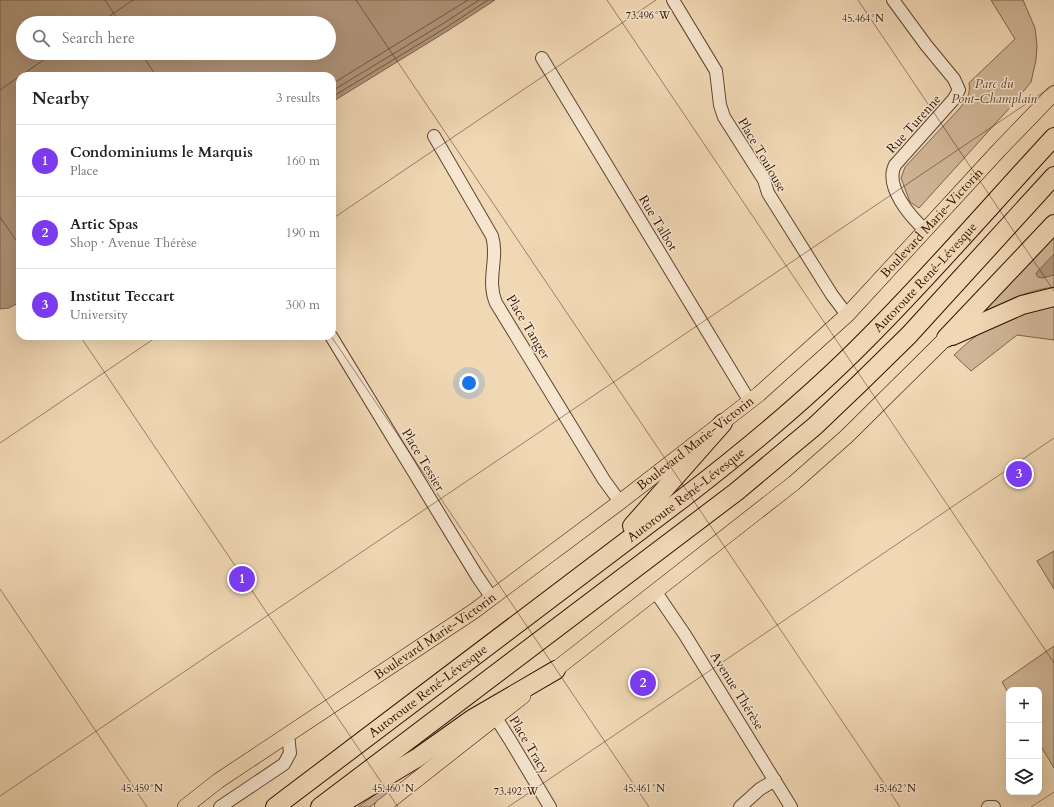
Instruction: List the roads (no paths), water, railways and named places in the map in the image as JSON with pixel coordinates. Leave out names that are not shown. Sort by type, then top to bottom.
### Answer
[{"type":"highway","name":"Autoroute René-Lévesque","points":[[275,807],[740,454],[790,412],[867,340],[1054,136]]},
{"type":"highway","name":"Autoroute René-Lévesque","points":[[320,807],[714,508],[778,457],[835,407],[891,353],[1054,176]]},
{"type":"highway","points":[[946,338],[1054,224]]},
{"type":"highway","points":[[946,338],[1015,308],[1036,300],[1054,296]]},
{"type":"highway","points":[[605,557],[723,423]]},
{"type":"highway","points":[[335,807],[417,758],[472,719],[556,670]]},
{"type":"main road","name":"Boulevard Marie-Victorin","points":[[185,807],[218,781],[421,647],[492,598],[750,402],[847,315],[999,150],[1054,93]]},
{"type":"main road","points":[[382,807],[655,591],[763,508],[837,445],[946,338]]},
{"type":"street","name":"Place Toulouse","points":[[674,0],[716,71],[720,105],[724,117],[764,180],[768,193],[774,203],[832,295],[847,315]]},
{"type":"street","name":"Rue Turenne","points":[[893,0],[926,45],[954,79],[959,90],[953,100],[895,165],[893,170],[892,177],[900,200],[912,218],[925,230]]},
{"type":"street","name":"Rue Talbot","points":[[542,58],[750,402]]},
{"type":"street","name":"Place Tanger","points":[[434,136],[492,236],[494,247],[492,291],[496,303],[604,480],[620,502]]},
{"type":"street","name":"Place Tessier","points":[[333,340],[477,576],[492,598]]},
{"type":"street","name":"Avenue Thérèse","points":[[655,591],[686,635],[792,807]]},
{"type":"street","name":"Place Tracy","points":[[496,718],[550,807]]},
{"type":"street","points":[[220,807],[284,764],[290,753],[288,735]]},
{"type":"street","points":[[740,807],[760,789],[775,780]]},
{"type":"street","points":[[988,807],[994,807]]},
{"type":"water","points":[[0,0],[495,0],[336,100],[336,72],[16,72],[16,304],[9,308],[0,309]]},
{"type":"water","points":[[1054,254],[1054,275],[1042,278],[1038,277],[1036,274],[1037,272]]},
{"type":"place","name":"Institut Teccart","points":[[1019,474]]},
{"type":"place","name":"Condominiums le Marquis","points":[[242,579]]},
{"type":"place","name":"Artic Spas","points":[[643,683]]},
{"type":"park label","name":"Parc du Pont-Champlain","points":[[994,92]]}]
